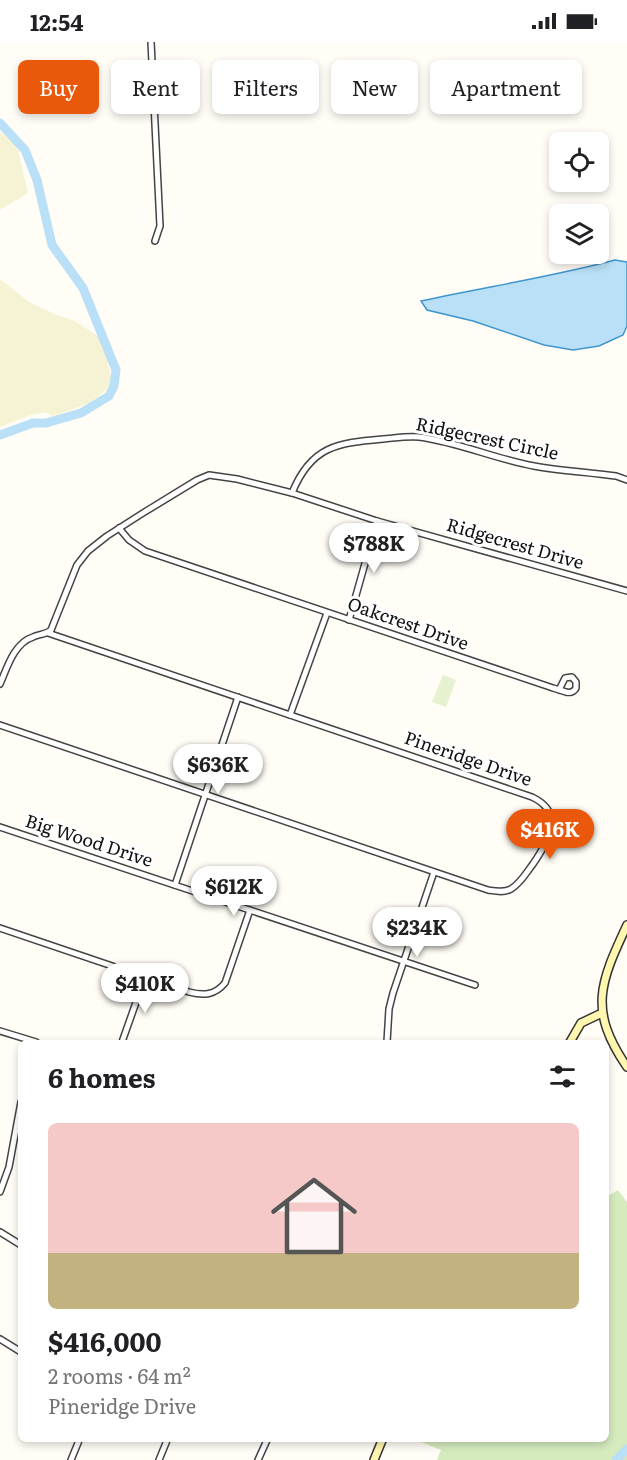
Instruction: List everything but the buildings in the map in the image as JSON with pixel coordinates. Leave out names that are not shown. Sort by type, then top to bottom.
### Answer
[{"type":"main road","points":[[627,925],[606,970],[602,992],[602,1013],[608,1036],[627,1066]]},
{"type":"main road","points":[[571,1040],[581,1023],[602,1013]]},
{"type":"main road","points":[[374,1460],[382,1442]]},
{"type":"street","points":[[151,42],[160,226],[155,241]]},
{"type":"street","name":"Ridgecrest Circle","points":[[292,493],[305,467],[313,458],[328,449],[349,442],[404,437],[436,441],[534,466],[616,476],[627,480]]},
{"type":"street","name":"Ridgecrest Drive","points":[[48,633],[56,620],[77,565],[88,551],[119,528],[209,475],[237,479],[292,493],[377,521],[627,591]]},
{"type":"street","points":[[349,620],[377,521]]},
{"type":"street","name":"Oakcrest Drive","points":[[119,528],[129,540],[145,551],[559,690]]},
{"type":"street","points":[[290,715],[327,613]]},
{"type":"street","points":[[0,684],[13,654],[22,643],[33,636],[48,633]]},
{"type":"street","name":"Pineridge Drive","points":[[0,725],[488,890],[511,889],[521,881],[549,839],[552,825],[547,809],[540,800],[48,633]]},
{"type":"street","points":[[175,885],[238,697]]},
{"type":"street","name":"Big Wood Drive","points":[[0,827],[475,985]]},
{"type":"street","points":[[387,1040],[389,1009],[434,872]]},
{"type":"street","points":[[0,928],[204,995],[218,991],[228,977],[250,910]]},
{"type":"street","points":[[123,1040],[145,977]]},
{"type":"street","points":[[0,1030],[28,1040]]},
{"type":"street","points":[[0,1192],[9,1167],[18,1118]]},
{"type":"street","points":[[0,1233],[18,1243]]},
{"type":"street","points":[[0,1339],[18,1350]]},
{"type":"street","points":[[71,1460],[78,1442]]},
{"type":"street","points":[[159,1460],[166,1442]]},
{"type":"street","points":[[258,1460],[266,1442]]},
{"type":"shaded area","points":[[0,132],[13,142],[18,150],[28,193],[0,210]]},
{"type":"shaded area","points":[[0,279],[29,302],[75,321],[102,339],[111,377],[111,383],[104,392],[89,403],[60,414],[52,416],[46,412],[31,415],[0,427]]},
{"type":"green space","points":[[443,675],[456,680],[446,707],[432,702]]},
{"type":"green space","points":[[618,1190],[627,1202],[627,1460],[437,1460],[441,1450],[421,1442],[609,1442],[609,1195]]},
{"type":"water","points":[[609,262],[627,262],[627,326],[623,335],[599,346],[573,350],[544,345],[473,321],[427,310],[421,301],[599,264],[609,264]]},
{"type":"waterway","points":[[0,123],[25,150],[37,180],[52,245],[83,288],[116,370],[114,386],[109,396],[81,413],[46,423],[33,423],[0,435]]},
{"type":"waterway","points":[[616,1460],[627,1449]]}]
